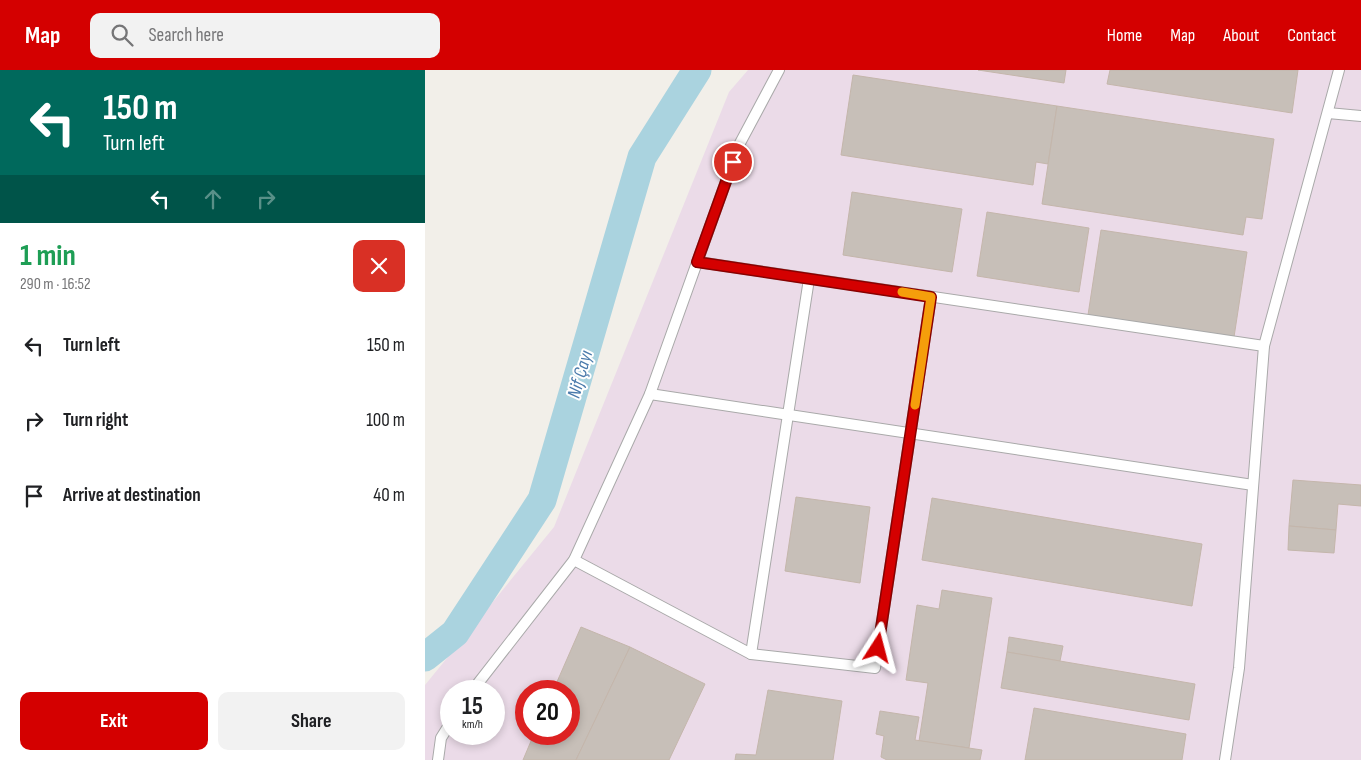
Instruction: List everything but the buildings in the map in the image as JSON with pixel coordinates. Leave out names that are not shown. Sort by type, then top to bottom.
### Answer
[{"type":"lane","points":[[481,680],[574,560],[650,394],[739,146],[779,70]]},
{"type":"lane","points":[[1225,760],[1239,668],[1263,346],[1339,70]]},
{"type":"lane","points":[[1328,113],[1361,116]]},
{"type":"lane","points":[[697,262],[1263,346]]},
{"type":"lane","points":[[751,654],[809,278]]},
{"type":"lane","points":[[574,560],[751,654],[875,668],[931,297]]},
{"type":"lane","points":[[650,394],[1253,485]]},
{"type":"lane","points":[[439,760],[440,745]]},
{"type":"shaded area","points":[[748,70],[1361,70],[1361,760],[425,760],[425,685],[554,527],[729,92]]},
{"type":"waterway","name":"Nif Çayı","points":[[425,657],[455,633],[542,500],[642,157],[697,70]]},
{"type":"slow traffic","points":[[902,292],[931,297],[915,405]]},
{"type":"route","points":[[733,162],[697,262],[931,297],[878,648]]}]
